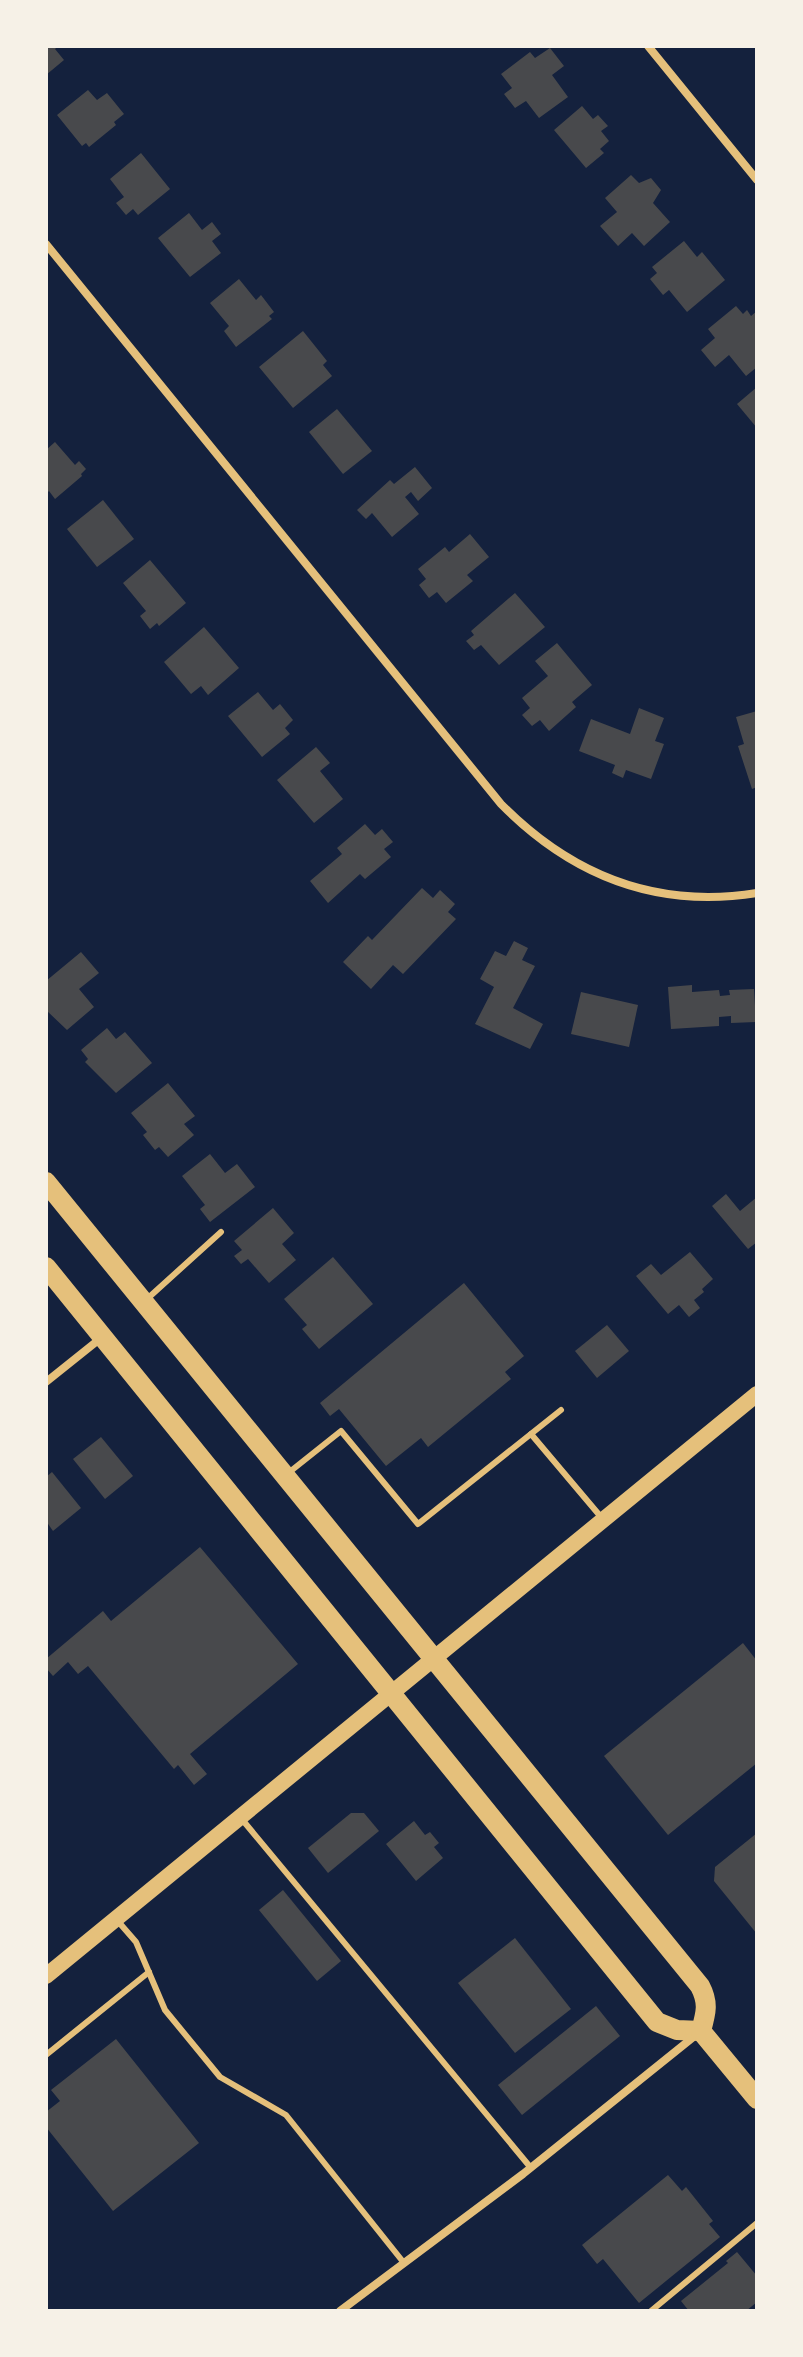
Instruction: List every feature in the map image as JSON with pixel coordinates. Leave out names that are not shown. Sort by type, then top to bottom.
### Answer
[{"type":"main road","points":[[46,1182],[700,1986],[707,2008],[701,2031]]},
{"type":"main road","points":[[46,1267],[657,2022],[677,2030],[701,2031],[757,2099]]},
{"type":"main road","points":[[46,1976],[757,1394]]},
{"type":"street","points":[[648,46],[757,180]]},
{"type":"street","points":[[46,244],[520,824],[565,857],[627,885],[695,897],[723,898],[757,893]]},
{"type":"street","points":[[46,1382],[102,1337]]},
{"type":"street","points":[[340,2311],[531,2168],[701,2031]]},
{"type":"lane","points":[[144,1302],[221,1232]]},
{"type":"lane","points":[[285,1476],[341,1431],[418,1524],[561,1410]]},
{"type":"lane","points":[[531,1434],[604,1520]]},
{"type":"lane","points":[[240,1817],[531,2168]]},
{"type":"lane","points":[[116,1919],[136,1942],[165,2010],[220,2077],[286,2115],[404,2263]]},
{"type":"lane","points":[[46,2055],[149,1972]]},
{"type":"lane","points":[[651,2311],[757,2223]]},
{"type":"building","points":[[46,46],[58,46],[55,49],[64,60],[46,75]]},
{"type":"building","points":[[550,48],[564,66],[552,75],[568,97],[539,118],[526,101],[515,108],[504,94],[512,88],[501,74],[530,52],[535,58]]},
{"type":"building","points":[[88,90],[97,100],[107,93],[124,114],[114,122],[116,125],[89,147],[86,143],[82,146],[57,115]]},
{"type":"building","points":[[582,106],[593,119],[598,115],[608,126],[601,131],[609,141],[600,149],[604,153],[586,168],[554,130]]},
{"type":"building","points":[[141,153],[170,189],[138,215],[133,209],[126,215],[116,203],[124,197],[110,179]]},
{"type":"building","points":[[631,175],[639,183],[651,178],[661,190],[653,203],[670,222],[644,246],[632,233],[618,246],[600,226],[617,212],[605,198]]},
{"type":"building","points":[[189,213],[202,230],[212,222],[221,234],[212,241],[221,253],[190,277],[158,238]]},
{"type":"building","points":[[684,241],[697,257],[702,252],[725,280],[687,312],[669,290],[663,295],[650,279],[657,273],[652,267]]},
{"type":"building","points":[[239,279],[256,300],[261,295],[274,312],[269,316],[272,319],[236,347],[224,331],[229,326],[210,303]]},
{"type":"building","points":[[736,306],[743,314],[747,310],[751,316],[757,311],[757,367],[746,376],[729,355],[715,367],[701,350],[715,338],[708,329]]},
{"type":"building","points":[[303,331],[327,361],[323,365],[332,376],[293,408],[259,367]]},
{"type":"building","points":[[757,387],[757,428],[737,404]]},
{"type":"building","points":[[337,409],[372,451],[343,474],[309,432]]},
{"type":"building","points":[[55,442],[75,465],[79,461],[86,469],[55,499],[49,491],[46,494],[46,450]]},
{"type":"building","points":[[415,467],[432,488],[418,501],[411,492],[405,497],[419,514],[392,537],[372,513],[366,519],[357,510],[390,480],[394,484]]},
{"type":"building","points":[[103,500],[134,539],[97,567],[67,529]]},
{"type":"building","points":[[470,534],[489,557],[467,575],[473,581],[446,603],[437,592],[429,598],[419,585],[426,579],[418,569],[445,547],[449,552]]},
{"type":"building","points":[[150,560],[186,603],[159,626],[157,623],[150,629],[140,616],[146,611],[123,583]]},
{"type":"building","points":[[515,593],[545,627],[499,665],[481,645],[474,650],[466,641],[474,635],[471,631]]},
{"type":"building","points":[[204,627],[239,668],[208,695],[201,686],[191,694],[164,662]]},
{"type":"building","points":[[557,643],[592,685],[572,702],[576,707],[549,731],[540,720],[532,726],[522,715],[530,708],[522,698],[548,676],[535,661]]},
{"type":"building","points":[[258,692],[273,710],[280,704],[293,720],[285,728],[290,734],[262,757],[228,716]]},
{"type":"building","points":[[639,708],[664,718],[655,741],[664,744],[651,779],[626,770],[623,778],[612,773],[615,765],[579,751],[591,719],[630,734]]},
{"type":"building","points":[[757,711],[757,787],[752,789],[738,746],[744,744],[736,717]]},
{"type":"building","points":[[316,747],[330,763],[320,771],[343,799],[314,823],[277,780]]},
{"type":"building","points":[[365,824],[375,835],[382,829],[393,842],[384,849],[391,857],[365,879],[360,874],[328,903],[310,881],[342,854],[337,848]]},
{"type":"building","points":[[422,888],[433,898],[440,890],[455,904],[448,912],[456,919],[403,974],[393,965],[371,989],[343,962],[368,936],[372,940]]},
{"type":"building","points":[[514,941],[528,948],[522,960],[535,966],[513,1008],[543,1024],[530,1049],[475,1024],[494,987],[480,979],[495,951],[506,956]]},
{"type":"building","points":[[81,952],[99,973],[79,989],[94,1007],[67,1030],[46,1010],[46,981]]},
{"type":"building","points":[[692,985],[692,992],[719,990],[720,996],[730,995],[729,990],[754,989],[756,1022],[731,1023],[731,1016],[719,1017],[719,1026],[671,1029],[668,987]]},
{"type":"building","points":[[581,992],[638,1005],[629,1047],[571,1034]]},
{"type":"building","points":[[107,1028],[116,1039],[125,1032],[152,1063],[116,1093],[85,1062],[88,1059],[81,1050]]},
{"type":"building","points":[[168,1083],[195,1116],[184,1124],[194,1135],[168,1157],[159,1147],[155,1150],[143,1135],[147,1132],[131,1113]]},
{"type":"building","points":[[210,1154],[225,1173],[237,1164],[255,1187],[210,1222],[200,1209],[205,1205],[182,1176]]},
{"type":"building","points":[[726,1194],[740,1211],[757,1197],[757,1242],[748,1249],[712,1206]]},
{"type":"building","points":[[273,1208],[294,1233],[282,1244],[296,1260],[269,1283],[248,1259],[241,1264],[234,1256],[242,1250],[234,1241]]},
{"type":"building","points":[[690,1252],[713,1279],[694,1300],[700,1308],[689,1317],[679,1305],[668,1314],[636,1276],[651,1264],[661,1275]]},
{"type":"building","points":[[333,1257],[373,1304],[319,1349],[302,1329],[307,1325],[284,1299]]},
{"type":"building","points":[[464,1283],[524,1356],[505,1372],[511,1379],[428,1447],[421,1438],[386,1466],[339,1409],[330,1416],[320,1403]]},
{"type":"building","points":[[607,1325],[629,1351],[597,1378],[575,1351]]},
{"type":"building","points":[[101,1437],[133,1476],[105,1499],[73,1459]]},
{"type":"building","points":[[52,1472],[81,1508],[53,1531],[46,1521],[46,1477]]},
{"type":"building","points":[[200,1547],[298,1664],[190,1754],[207,1774],[194,1785],[178,1765],[174,1769],[88,1666],[78,1674],[68,1662],[53,1676],[46,1668],[46,1659],[103,1611],[111,1621]]},
{"type":"building","points":[[743,1643],[757,1661],[757,1763],[668,1835],[604,1756]]},
{"type":"building","points":[[351,1813],[364,1813],[379,1831],[328,1873],[308,1848]]},
{"type":"building","points":[[414,1821],[425,1835],[430,1832],[439,1843],[434,1847],[443,1858],[416,1881],[386,1844]]},
{"type":"building","points":[[757,1833],[757,1934],[714,1881],[715,1867]]},
{"type":"building","points":[[283,1890],[341,1961],[317,1981],[259,1910]]},
{"type":"building","points":[[515,1938],[571,2009],[515,2053],[458,1983]]},
{"type":"building","points":[[596,2006],[620,2036],[522,2115],[498,2085]]},
{"type":"building","points":[[116,2039],[199,2143],[113,2211],[46,2127],[46,2112],[60,2101],[51,2090]]},
{"type":"building","points":[[668,2175],[682,2191],[686,2187],[713,2221],[709,2224],[720,2237],[639,2303],[603,2259],[597,2264],[582,2245]]},
{"type":"building","points":[[737,2252],[757,2276],[757,2302],[746,2311],[689,2311],[681,2301]]}]
